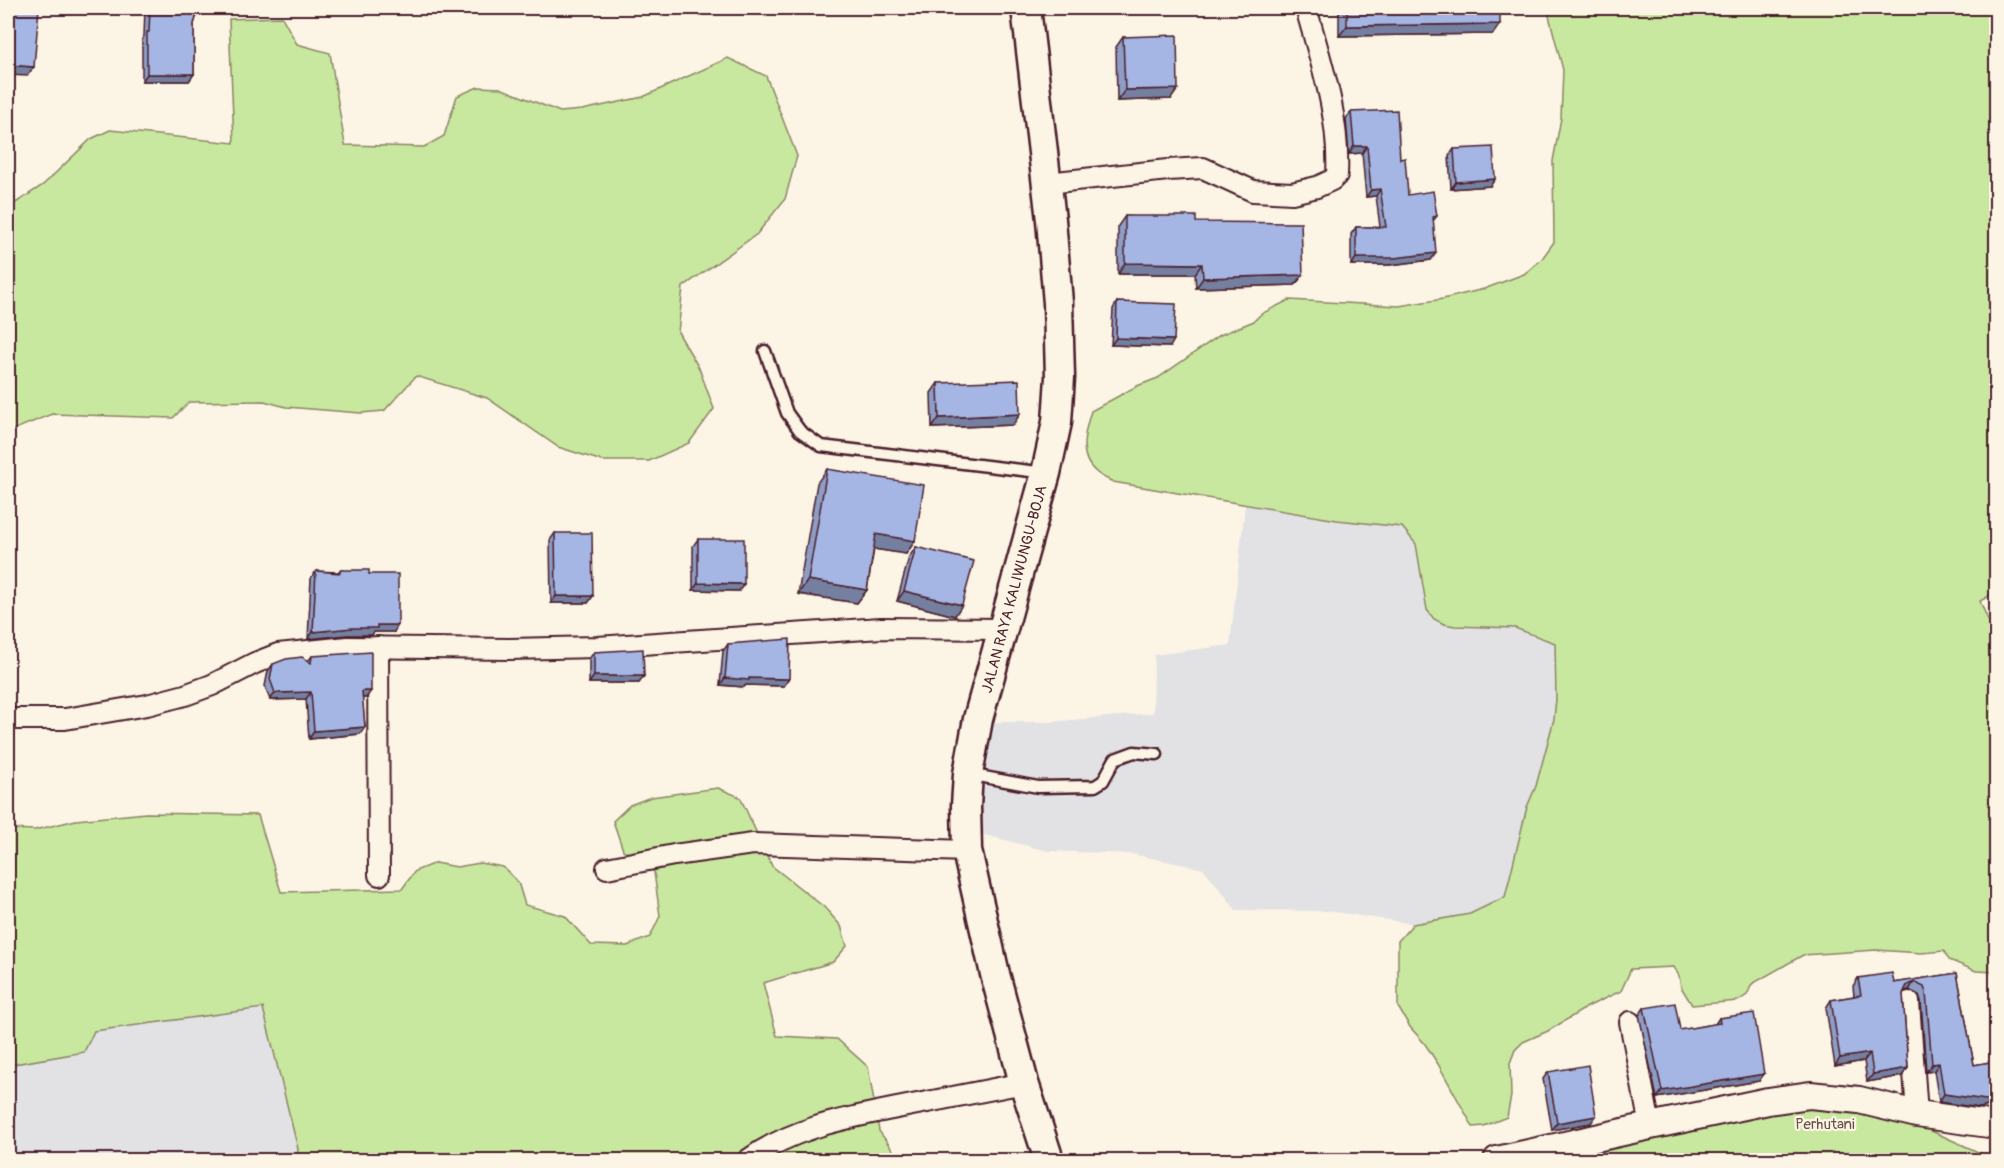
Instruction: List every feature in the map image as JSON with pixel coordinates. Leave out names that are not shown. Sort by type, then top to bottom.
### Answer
[{"type":"main road","name":"JALAN RAYA KALIWUNGU-BOJA","points":[[1026,8],[1047,183],[1058,303],[1060,377],[1057,422],[1005,629],[978,719],[968,774],[966,806],[967,851],[995,974],[1024,1083],[1049,1161]]},
{"type":"street","points":[[1047,183],[1203,168],[1253,191],[1292,193],[1317,187],[1334,179],[1337,175],[1338,164],[1331,95],[1306,8]]},
{"type":"street","points":[[8,719],[65,719],[147,705],[212,685],[278,654],[348,647],[509,649],[597,646],[881,628],[1005,629]]},
{"type":"street","points":[[378,647],[380,875]]},
{"type":"street","points":[[608,868],[674,855],[753,844],[967,851]]},
{"type":"street","points":[[1909,1002],[1917,1114]]},
{"type":"street","points":[[1630,1022],[1650,1126]]},
{"type":"street","points":[[748,1161],[771,1145],[796,1133],[833,1121],[1024,1083]]},
{"type":"street","points":[[1497,1161],[1768,1101],[1810,1095],[1860,1100],[1917,1114],[1996,1125]]},
{"type":"lane","points":[[765,351],[787,413],[800,431],[821,446],[1046,473]]},
{"type":"lane","points":[[968,774],[1038,787],[1095,786],[1103,781],[1114,759],[1134,752],[1157,754]]},
{"type":"shaded area","points":[[1245,505],[1337,520],[1402,527],[1416,544],[1427,610],[1455,626],[1515,628],[1555,643],[1554,719],[1536,786],[1527,807],[1505,897],[1470,914],[1413,924],[1328,911],[1236,910],[1204,869],[1132,854],[1047,851],[977,833],[989,722],[1049,722],[1153,713],[1154,655],[1230,645]]},
{"type":"shaded area","points":[[264,1008],[298,1149],[297,1160],[8,1160],[8,1065],[84,1052],[94,1031]]},
{"type":"green space","points":[[1547,8],[1996,8],[1996,592],[1980,601],[1988,620],[1996,628],[1996,972],[1976,971],[1949,960],[1944,951],[1921,953],[1876,950],[1803,955],[1752,984],[1747,995],[1738,1001],[1692,1005],[1681,987],[1674,967],[1631,969],[1621,991],[1523,1042],[1515,1050],[1510,1063],[1511,1096],[1507,1117],[1484,1126],[1473,1127],[1438,1064],[1398,1007],[1398,941],[1413,924],[1470,914],[1505,897],[1527,807],[1536,786],[1554,719],[1555,643],[1515,628],[1455,626],[1434,619],[1427,610],[1416,544],[1402,527],[1337,520],[1113,482],[1090,466],[1086,459],[1084,443],[1091,411],[1137,386],[1158,378],[1220,335],[1254,321],[1261,314],[1289,300],[1399,306],[1484,289],[1524,274],[1541,260],[1554,242],[1553,161],[1561,118],[1563,70]]},
{"type":"green space","points":[[282,17],[297,44],[330,53],[345,145],[424,147],[444,136],[457,96],[478,87],[500,88],[560,112],[582,110],[643,97],[728,58],[766,76],[797,156],[785,199],[757,234],[683,287],[678,332],[699,368],[714,409],[689,443],[649,461],[602,461],[558,447],[487,398],[416,376],[384,411],[361,413],[286,407],[264,401],[189,402],[173,418],[52,414],[8,432],[8,205],[14,204],[43,185],[91,139],[110,130],[234,143],[229,19]]},
{"type":"green space","points":[[718,788],[740,797],[772,866],[824,907],[841,926],[847,946],[833,962],[763,983],[777,1036],[837,1039],[868,1067],[879,1131],[900,1160],[297,1160],[298,1149],[263,1008],[94,1031],[84,1052],[8,1065],[8,829],[35,830],[76,820],[146,813],[258,815],[281,892],[402,889],[415,871],[435,863],[457,867],[480,863],[503,867],[518,882],[525,905],[565,916],[591,945],[627,946],[650,937],[660,916],[654,872],[623,850],[613,821],[630,805],[651,797]]},
{"type":"green space","name":"Perhutani","points":[[1829,1085],[1996,1160],[1522,1160]]},
{"type":"building","points":[[8,8],[39,8],[34,67],[8,65]]},
{"type":"building","points":[[150,8],[199,8],[194,24],[194,74],[147,74],[147,32],[149,32]]},
{"type":"building","points":[[1347,8],[1500,8],[1500,24],[1347,26]]},
{"type":"building","points":[[1177,35],[1178,89],[1125,90],[1123,37]]},
{"type":"building","points":[[1397,110],[1400,159],[1405,158],[1408,195],[1433,191],[1437,216],[1433,217],[1436,253],[1394,258],[1356,258],[1356,227],[1386,227],[1380,189],[1371,190],[1367,146],[1354,146],[1351,112]]},
{"type":"building","points":[[1493,147],[1495,179],[1456,182],[1454,149]]},
{"type":"building","points":[[1125,216],[1196,216],[1196,222],[1301,223],[1303,275],[1203,278],[1202,264],[1125,263]]},
{"type":"building","points":[[1117,302],[1176,304],[1174,340],[1116,338]]},
{"type":"building","points":[[1019,380],[1020,414],[939,418],[938,383]]},
{"type":"building","points":[[827,469],[924,485],[915,541],[876,534],[867,590],[808,580]]},
{"type":"building","points":[[555,533],[592,533],[593,596],[556,596]]},
{"type":"building","points":[[698,539],[744,539],[744,584],[698,583]]},
{"type":"building","points":[[916,547],[974,561],[962,605],[904,591]]},
{"type":"building","points":[[340,570],[369,570],[369,574],[398,574],[398,625],[313,632],[316,571],[340,573]]},
{"type":"building","points":[[790,639],[789,679],[725,678],[728,644]]},
{"type":"building","points":[[643,649],[644,676],[594,676],[594,652]]},
{"type":"building","points":[[371,652],[371,691],[362,691],[365,727],[314,731],[311,692],[275,693],[270,679],[273,664],[286,659],[302,657],[311,663],[312,656]]},
{"type":"building","points":[[1892,973],[1894,983],[1957,973],[1974,1065],[1996,1061],[1996,1101],[1944,1094],[1939,1063],[1932,1064],[1926,993],[1924,987],[1914,982],[1907,985],[1903,994],[1908,1068],[1873,1074],[1870,1053],[1840,1058],[1831,1000],[1861,995],[1858,978]]},
{"type":"building","points":[[1675,1003],[1680,1030],[1720,1023],[1719,1018],[1754,1013],[1764,1074],[1662,1091],[1644,1008]]},
{"type":"building","points":[[1588,1065],[1596,1116],[1557,1123],[1548,1072]]}]
